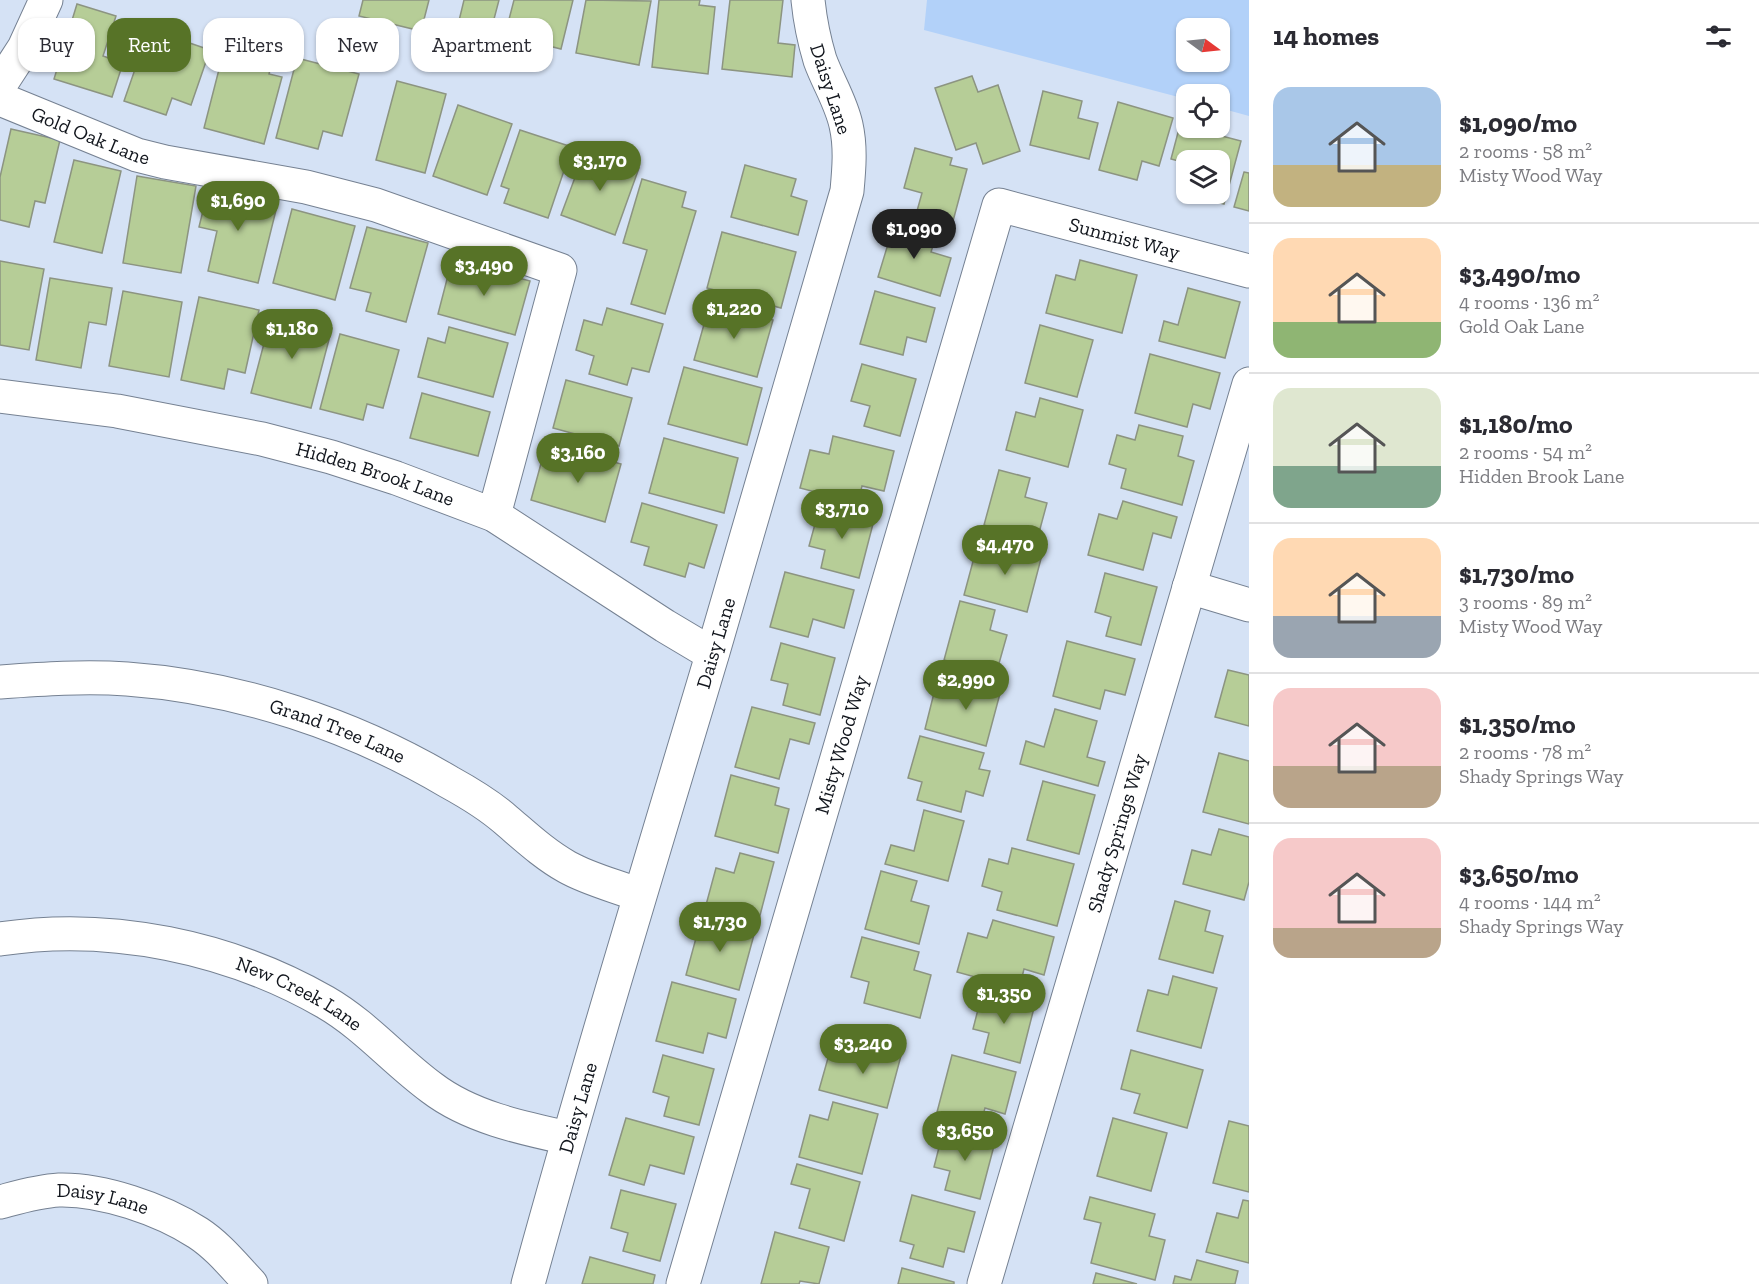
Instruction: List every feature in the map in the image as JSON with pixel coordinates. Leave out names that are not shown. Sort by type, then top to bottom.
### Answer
[{"type":"street","points":[[0,85],[24,48],[46,0]]},
{"type":"street","name":"Daisy Lane","points":[[528,1284],[568,1138],[847,191],[850,156],[846,126],[841,108],[820,60],[808,0]]},
{"type":"street","name":"Gold Oak Lane","points":[[0,99],[137,155],[306,187],[376,205],[560,270],[494,515]]},
{"type":"street","name":"Sunmist Way","points":[[999,205],[1249,271]]},
{"type":"street","name":"Misty Wood Way","points":[[683,1284],[999,205]]},
{"type":"street","name":"Shady Springs Way","points":[[984,1284],[1249,384]]},
{"type":"street","name":"Hidden Brook Lane","points":[[0,396],[117,411],[262,439],[331,457],[396,478],[494,515],[712,654]]},
{"type":"street","points":[[1189,587],[1249,605]]},
{"type":"street","name":"Grand Tree Lane","points":[[0,682],[53,678],[127,679],[182,685],[274,707],[373,743],[447,780],[505,819],[530,842],[568,868],[639,895]]},
{"type":"street","name":"New Creek Lane","points":[[0,939],[81,933],[111,934],[163,942],[233,961],[326,1003],[348,1018],[433,1090],[462,1105],[525,1128],[568,1138]]},
{"type":"street","name":"Daisy Lane","points":[[0,1202],[57,1190],[99,1194],[128,1202],[175,1220],[199,1234],[220,1251],[251,1284]]},
{"type":"shaded area","points":[[927,0],[1249,0],[1249,116],[1230,111],[1230,84],[1176,84],[1176,96],[924,30]]},
{"type":"building","points":[[363,0],[429,0],[424,18],[411,18],[411,29],[399,26],[399,18],[359,16]]},
{"type":"building","points":[[464,0],[499,0],[494,18],[460,18]]},
{"type":"building","points":[[514,0],[573,0],[561,49],[553,47],[553,18],[509,18]]},
{"type":"building","points":[[586,0],[651,1],[639,65],[576,53]]},
{"type":"building","points":[[659,0],[700,0],[699,5],[715,7],[708,74],[652,67]]},
{"type":"building","points":[[730,0],[783,0],[778,43],[795,45],[792,77],[722,69]]},
{"type":"building","points":[[77,4],[116,16],[115,18],[107,18],[107,44],[103,56],[107,57],[107,72],[120,72],[112,97],[54,79],[56,72],[95,72],[95,18],[73,18]]},
{"type":"building","points":[[191,43],[203,48],[203,70],[191,105],[172,98],[166,115],[124,101],[134,72],[191,72]]},
{"type":"building","points":[[304,60],[316,63],[316,72],[359,74],[342,136],[323,131],[318,149],[276,138],[293,72],[304,72]]},
{"type":"building","points":[[218,72],[270,72],[269,74],[282,77],[264,144],[204,128]]},
{"type":"building","points":[[972,76],[978,92],[998,85],[1020,151],[983,164],[976,143],[956,150],[935,88]]},
{"type":"building","points":[[397,81],[446,94],[425,173],[376,160]]},
{"type":"building","points":[[1043,91],[1082,101],[1078,118],[1098,123],[1089,159],[1030,145]]},
{"type":"building","points":[[1118,102],[1173,118],[1159,166],[1142,161],[1137,180],[1099,170]]},
{"type":"building","points":[[458,105],[512,124],[487,195],[433,176]]},
{"type":"building","points":[[11,129],[60,140],[45,203],[35,201],[29,227],[0,220],[0,177]]},
{"type":"building","points":[[520,130],[572,147],[548,218],[504,203],[509,189],[501,186]]},
{"type":"building","points":[[1177,138],[1230,138],[1241,141],[1230,182],[1230,150],[1176,150],[1176,160],[1171,159]]},
{"type":"building","points":[[586,148],[639,168],[615,235],[561,215]]},
{"type":"building","points":[[915,148],[952,158],[950,165],[967,169],[953,221],[917,211],[922,193],[904,188]]},
{"type":"building","points":[[74,160],[121,171],[102,253],[54,242]]},
{"type":"building","points":[[745,165],[796,179],[791,196],[807,201],[798,235],[731,217]]},
{"type":"building","points":[[1244,172],[1249,173],[1249,211],[1234,207]]},
{"type":"building","points":[[137,176],[196,186],[181,273],[123,263]]},
{"type":"building","points":[[642,179],[686,192],[682,207],[696,211],[665,314],[631,304],[647,250],[623,243]]},
{"type":"building","points":[[209,186],[278,202],[258,283],[208,271],[217,231],[199,227]]},
{"type":"building","points":[[292,209],[355,226],[335,300],[273,283]]},
{"type":"building","points":[[895,221],[937,233],[931,252],[951,258],[940,296],[878,277]]},
{"type":"building","points":[[367,227],[428,243],[406,322],[366,311],[371,293],[350,288]]},
{"type":"building","points":[[722,232],[796,252],[781,308],[707,288]]},
{"type":"building","points":[[452,260],[530,281],[515,335],[438,314]]},
{"type":"building","points":[[1080,260],[1137,275],[1122,333],[1046,313],[1056,275],[1075,280]]},
{"type":"building","points":[[0,261],[44,269],[29,350],[0,345]]},
{"type":"building","points":[[50,278],[112,288],[106,325],[89,322],[81,368],[36,360]]},
{"type":"building","points":[[1188,288],[1240,302],[1225,358],[1159,341],[1164,321],[1178,325]]},
{"type":"building","points":[[123,291],[182,302],[169,377],[109,366]]},
{"type":"building","points":[[875,291],[935,308],[926,342],[907,337],[903,355],[860,344]]},
{"type":"building","points":[[199,297],[259,310],[245,373],[228,369],[224,389],[181,380]]},
{"type":"building","points":[[710,303],[773,320],[757,377],[694,360]]},
{"type":"building","points":[[607,308],[663,324],[649,372],[632,368],[627,385],[589,374],[594,356],[576,350],[584,320],[602,325]]},
{"type":"building","points":[[272,313],[332,328],[311,408],[251,393]]},
{"type":"building","points":[[1040,325],[1093,340],[1077,397],[1025,383]]},
{"type":"building","points":[[449,327],[508,343],[493,397],[418,377],[428,338],[445,343]]},
{"type":"building","points":[[340,334],[399,350],[383,408],[367,404],[363,420],[320,409]]},
{"type":"building","points":[[1150,354],[1220,373],[1210,409],[1193,404],[1187,427],[1135,413]]},
{"type":"building","points":[[862,364],[916,379],[900,436],[864,426],[870,406],[851,401]]},
{"type":"building","points":[[684,367],[762,388],[747,445],[668,424]]},
{"type":"building","points":[[566,380],[632,398],[619,446],[553,428]]},
{"type":"building","points":[[422,393],[490,412],[478,456],[410,438]]},
{"type":"building","points":[[1040,398],[1083,410],[1068,467],[1006,450],[1016,412],[1035,417]]},
{"type":"building","points":[[1139,425],[1183,436],[1178,456],[1194,461],[1182,505],[1121,488],[1126,469],[1109,464],[1117,435],[1135,440]]},
{"type":"building","points":[[833,436],[894,451],[884,491],[862,486],[858,503],[800,488],[810,450],[829,454]]},
{"type":"building","points":[[664,438],[738,458],[724,513],[649,493]]},
{"type":"building","points":[[564,448],[621,464],[605,522],[531,500],[542,460],[559,464]]},
{"type":"building","points":[[999,470],[1030,478],[1025,497],[1047,503],[1037,540],[984,525]]},
{"type":"building","points":[[1123,501],[1177,517],[1171,538],[1153,533],[1143,570],[1088,555],[1099,514],[1117,519]]},
{"type":"building","points":[[642,503],[717,525],[704,568],[689,563],[685,577],[644,565],[649,547],[631,542]]},
{"type":"building","points":[[820,506],[874,520],[859,578],[821,568],[825,550],[809,546]]},
{"type":"building","points":[[997,539],[1043,551],[1027,612],[964,595],[975,554],[992,558]]},
{"type":"building","points":[[785,572],[854,590],[844,628],[813,619],[808,637],[770,627]]},
{"type":"building","points":[[1105,573],[1157,587],[1141,645],[1106,636],[1111,617],[1095,612]]},
{"type":"building","points":[[960,601],[995,610],[990,630],[1007,635],[996,674],[944,660]]},
{"type":"building","points":[[1067,641],[1135,659],[1125,695],[1105,690],[1100,709],[1053,696]]},
{"type":"building","points":[[781,643],[835,658],[820,715],[783,705],[788,684],[771,680]]},
{"type":"building","points":[[1228,670],[1249,675],[1249,726],[1215,717]]},
{"type":"building","points":[[960,675],[1002,686],[986,746],[925,729],[934,693],[954,698]]},
{"type":"building","points":[[752,707],[815,723],[809,744],[790,739],[779,779],[735,767]]},
{"type":"building","points":[[1055,709],[1097,721],[1087,757],[1105,762],[1098,786],[1020,764],[1026,741],[1044,747]]},
{"type":"building","points":[[920,736],[984,753],[979,769],[990,771],[983,796],[966,791],[961,812],[917,800],[922,782],[908,778]]},
{"type":"building","points":[[1219,753],[1249,761],[1249,824],[1203,812]]},
{"type":"building","points":[[731,775],[779,788],[775,805],[789,809],[778,853],[715,836]]},
{"type":"building","points":[[1043,781],[1095,795],[1079,854],[1027,840]]},
{"type":"building","points":[[924,810],[964,821],[948,881],[885,864],[891,845],[914,851]]},
{"type":"building","points":[[1219,829],[1249,837],[1249,882],[1244,900],[1183,884],[1192,850],[1211,855]]},
{"type":"building","points":[[1012,848],[1074,864],[1057,926],[997,910],[1002,892],[982,886],[989,859],[1008,864]]},
{"type":"building","points":[[740,853],[774,862],[759,919],[706,905],[716,868],[734,873]]},
{"type":"building","points":[[881,871],[917,881],[911,901],[929,906],[919,944],[865,929]]},
{"type":"building","points":[[1175,901],[1210,911],[1205,931],[1223,936],[1213,973],[1159,959]]},
{"type":"building","points":[[702,916],[755,931],[739,990],[686,975]]},
{"type":"building","points":[[993,920],[1054,937],[1044,975],[1024,969],[1019,989],[957,972],[968,933],[987,938]]},
{"type":"building","points":[[862,937],[919,952],[914,970],[931,975],[920,1018],[864,1003],[869,982],[851,977]]},
{"type":"building","points":[[1173,976],[1217,988],[1201,1048],[1137,1031],[1148,990],[1168,995]]},
{"type":"building","points":[[672,982],[736,999],[726,1038],[708,1033],[703,1053],[656,1041]]},
{"type":"building","points":[[983,990],[1035,1004],[1020,1063],[984,1053],[989,1033],[973,1029]]},
{"type":"building","points":[[862,1041],[902,1052],[887,1108],[819,1090],[830,1051],[857,1059]]},
{"type":"building","points":[[1131,1050],[1203,1070],[1187,1128],[1134,1113],[1140,1094],[1121,1089]]},
{"type":"building","points":[[663,1055],[714,1069],[699,1125],[664,1116],[669,1097],[653,1092]]},
{"type":"building","points":[[952,1055],[1016,1072],[1005,1114],[985,1108],[980,1127],[936,1116]]},
{"type":"building","points":[[833,1102],[878,1114],[862,1174],[799,1157],[810,1115],[828,1120]]},
{"type":"building","points":[[626,1118],[694,1137],[684,1174],[650,1165],[644,1185],[609,1175]]},
{"type":"building","points":[[1113,1118],[1167,1133],[1151,1191],[1097,1176]]},
{"type":"building","points":[[1229,1121],[1249,1126],[1249,1192],[1213,1183]]},
{"type":"building","points":[[944,1128],[995,1142],[980,1199],[945,1190],[950,1171],[934,1167]]},
{"type":"building","points":[[797,1164],[860,1182],[844,1241],[799,1228],[810,1189],[791,1184]]},
{"type":"building","points":[[621,1190],[676,1204],[660,1261],[623,1251],[628,1233],[611,1228]]},
{"type":"building","points":[[912,1195],[975,1212],[964,1252],[948,1248],[943,1267],[910,1258],[914,1245],[900,1241]]},
{"type":"building","points":[[1090,1197],[1155,1214],[1149,1236],[1165,1240],[1155,1280],[1091,1263],[1101,1223],[1084,1219]]},
{"type":"building","points":[[1243,1200],[1249,1201],[1249,1263],[1206,1252],[1217,1213],[1238,1218]]},
{"type":"building","points":[[775,1232],[829,1247],[819,1284],[800,1281],[799,1284],[761,1284]]},
{"type":"building","points":[[590,1257],[655,1275],[653,1284],[582,1284]]},
{"type":"building","points":[[1197,1260],[1238,1271],[1235,1284],[1173,1284],[1175,1276],[1191,1280]]},
{"type":"building","points":[[902,1268],[954,1282],[954,1284],[898,1284]]},
{"type":"building","points":[[1096,1273],[1137,1284],[1093,1284]]}]
